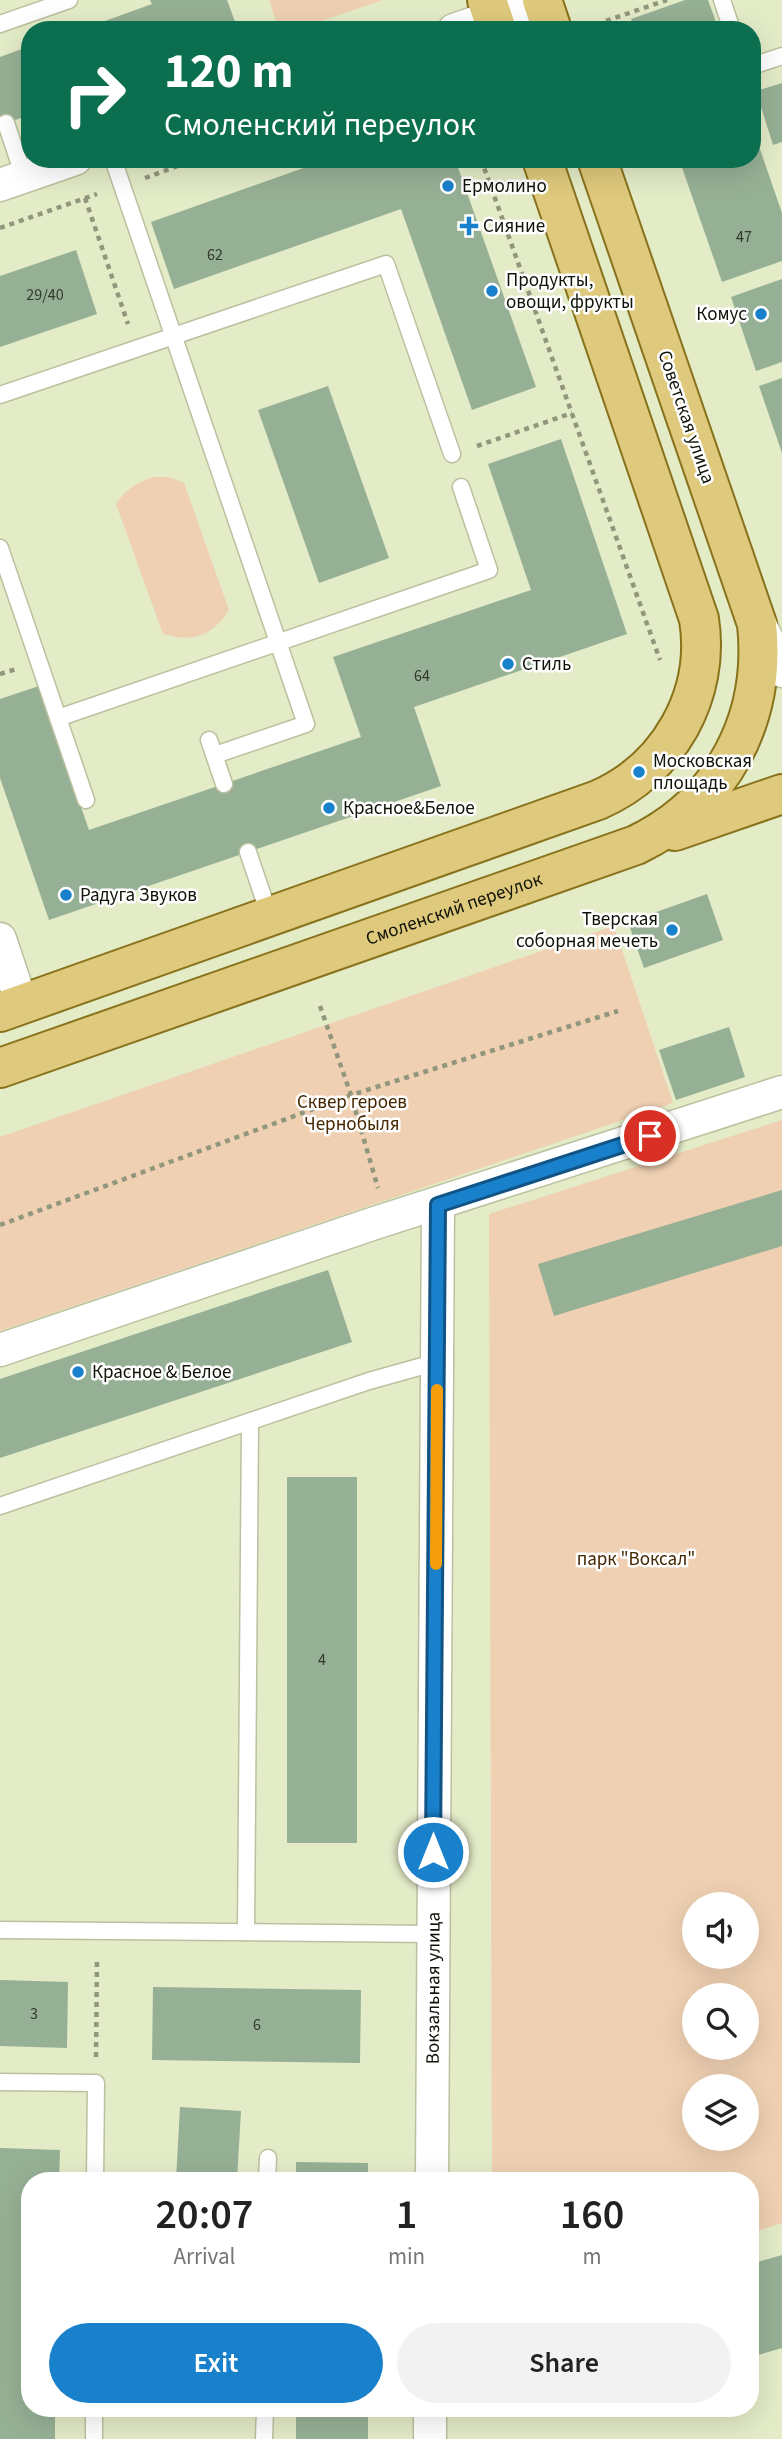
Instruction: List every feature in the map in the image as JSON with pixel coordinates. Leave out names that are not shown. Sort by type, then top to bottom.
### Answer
[{"type":"main road","points":[[542,0],[549,21]]},
{"type":"main road","points":[[13,1001],[270,917],[586,804],[633,780],[662,754],[689,709],[701,658],[699,619],[545,168]]},
{"type":"main road","name":"Советская улица","points":[[600,168],[753,607]]},
{"type":"main road","name":"Смоленский переулок","points":[[0,1068],[636,845],[666,829],[692,808],[715,783],[738,747],[753,708],[757,683],[759,641],[753,607]]},
{"type":"main road","points":[[636,845],[782,794]]},
{"type":"street","points":[[492,15],[542,0]]},
{"type":"street","points":[[12,181],[49,168]]},
{"type":"street","name":"Советская улица","points":[[753,607],[782,671]]},
{"type":"street","points":[[0,939],[13,1001]]},
{"type":"street","points":[[0,1350],[387,1220],[782,1092]]},
{"type":"street","name":"Вокзальная улица","points":[[432,2172],[438,1205]]},
{"type":"street","points":[[430,2417],[430,2439]]},
{"type":"lane","points":[[0,24],[69,0]]},
{"type":"lane","points":[[722,0],[729,21]]},
{"type":"lane","points":[[761,63],[782,56]]},
{"type":"lane","points":[[6,123],[12,181]]},
{"type":"lane","points":[[116,168],[306,724],[212,748],[224,784]]},
{"type":"lane","points":[[0,396],[386,264],[452,454]]},
{"type":"lane","points":[[58,718],[489,570],[461,487]]},
{"type":"lane","points":[[0,548],[86,800]]},
{"type":"lane","points":[[248,852],[270,917]]},
{"type":"lane","points":[[0,1506],[369,1381],[437,1362]]},
{"type":"lane","points":[[246,1932],[250,1422]]},
{"type":"lane","points":[[0,1930],[433,1934]]},
{"type":"lane","points":[[0,2082],[96,2082],[95,2172]]},
{"type":"lane","points":[[267,2172],[268,2158]]},
{"type":"lane","points":[[94,2417],[94,2439]]},
{"type":"lane","points":[[264,2439],[265,2417]]},
{"type":"path","points":[[606,21],[667,0]]},
{"type":"path","points":[[484,168],[661,662]]},
{"type":"path","points":[[85,198],[136,349]]},
{"type":"path","points":[[452,454],[572,413]]},
{"type":"path","points":[[320,1006],[352,1095],[387,1220]]},
{"type":"path","points":[[0,1225],[352,1095],[618,1011]]},
{"type":"path","points":[[96,2082],[97,1931]]},
{"type":"green space","points":[[269,0],[383,0],[321,21],[276,21]]},
{"type":"green space","points":[[153,477],[169,477],[184,483],[229,610],[216,626],[201,635],[183,638],[163,634],[116,504],[132,487]]},
{"type":"green space","name":"Сквер героев Чернобыля","points":[[614,926],[673,1103],[0,1331],[0,1137]]},
{"type":"green space","name":"парк \"Воксал\"","points":[[782,1120],[782,2223],[759,2230],[759,2172],[492,2172],[489,1214]]},
{"type":"building","points":[[150,0],[227,0],[235,21],[105,21],[152,4]]},
{"type":"building","points":[[685,0],[708,0],[716,21],[632,21],[631,19]]},
{"type":"building","points":[[21,49],[21,118],[0,125],[0,57]]},
{"type":"building","points":[[782,83],[782,142],[773,145],[761,107],[761,89]]},
{"type":"building","points":[[761,152],[782,213],[782,261],[722,282],[682,168],[761,168]]},
{"type":"building","points":[[304,168],[458,168],[536,387],[472,410],[401,209],[174,289],[151,222]]},
{"type":"building","points":[[76,250],[97,314],[0,347],[0,276]]},
{"type":"building","points":[[782,279],[782,362],[756,371],[731,297]]},
{"type":"building","points":[[782,378],[782,453],[759,386]]},
{"type":"building","points":[[328,386],[389,558],[319,583],[258,410]]},
{"type":"building","points":[[561,439],[627,634],[414,707],[441,786],[49,920],[0,778],[0,699],[39,686],[89,830],[361,737],[333,657],[531,590],[488,464]]},
{"type":"building","points":[[707,894],[723,940],[644,968],[628,922]]},
{"type":"building","points":[[729,1027],[745,1077],[676,1100],[659,1050]]},
{"type":"building","points":[[782,1190],[782,1246],[554,1316],[538,1264]]},
{"type":"building","points":[[328,1270],[352,1342],[0,1458],[0,1379]]},
{"type":"building","points":[[287,1477],[357,1477],[357,1843],[287,1843]]},
{"type":"building","points":[[0,1980],[68,1982],[67,2048],[0,2046]]},
{"type":"building","points":[[153,1987],[361,1990],[360,2063],[152,2060]]},
{"type":"building","points":[[180,2107],[241,2111],[237,2172],[176,2172]]},
{"type":"building","points":[[0,2148],[60,2150],[59,2172],[21,2172],[21,2417],[55,2417],[55,2439],[0,2439]]},
{"type":"building","points":[[296,2162],[368,2163],[368,2172],[296,2172]]},
{"type":"building","points":[[782,2255],[782,2348],[759,2355],[759,2262]]},
{"type":"building","points":[[296,2417],[368,2417],[368,2439],[296,2439]]},
{"type":"slow traffic","points":[[436,1564],[437,1390]]},
{"type":"place","name":"Ермолино","points":[[448,186]]},
{"type":"place","name":"Сияние","points":[[469,226]]},
{"type":"place","name":"Продукты, овощи, фрукты","points":[[492,291]]},
{"type":"place","name":"Комус","points":[[761,314]]},
{"type":"place","name":"Стиль","points":[[508,664]]},
{"type":"place","name":"Московская площадь","points":[[639,772]]},
{"type":"place","name":"Красное&Белое","points":[[329,808]]},
{"type":"place","name":"Радуга Звуков","points":[[66,895]]},
{"type":"place","name":"Тверская соборная мечеть","points":[[672,930]]},
{"type":"place","name":"Красное & Белое","points":[[78,1372]]},
{"type":"route","points":[[433,1852],[438,1205],[650,1136]]}]
